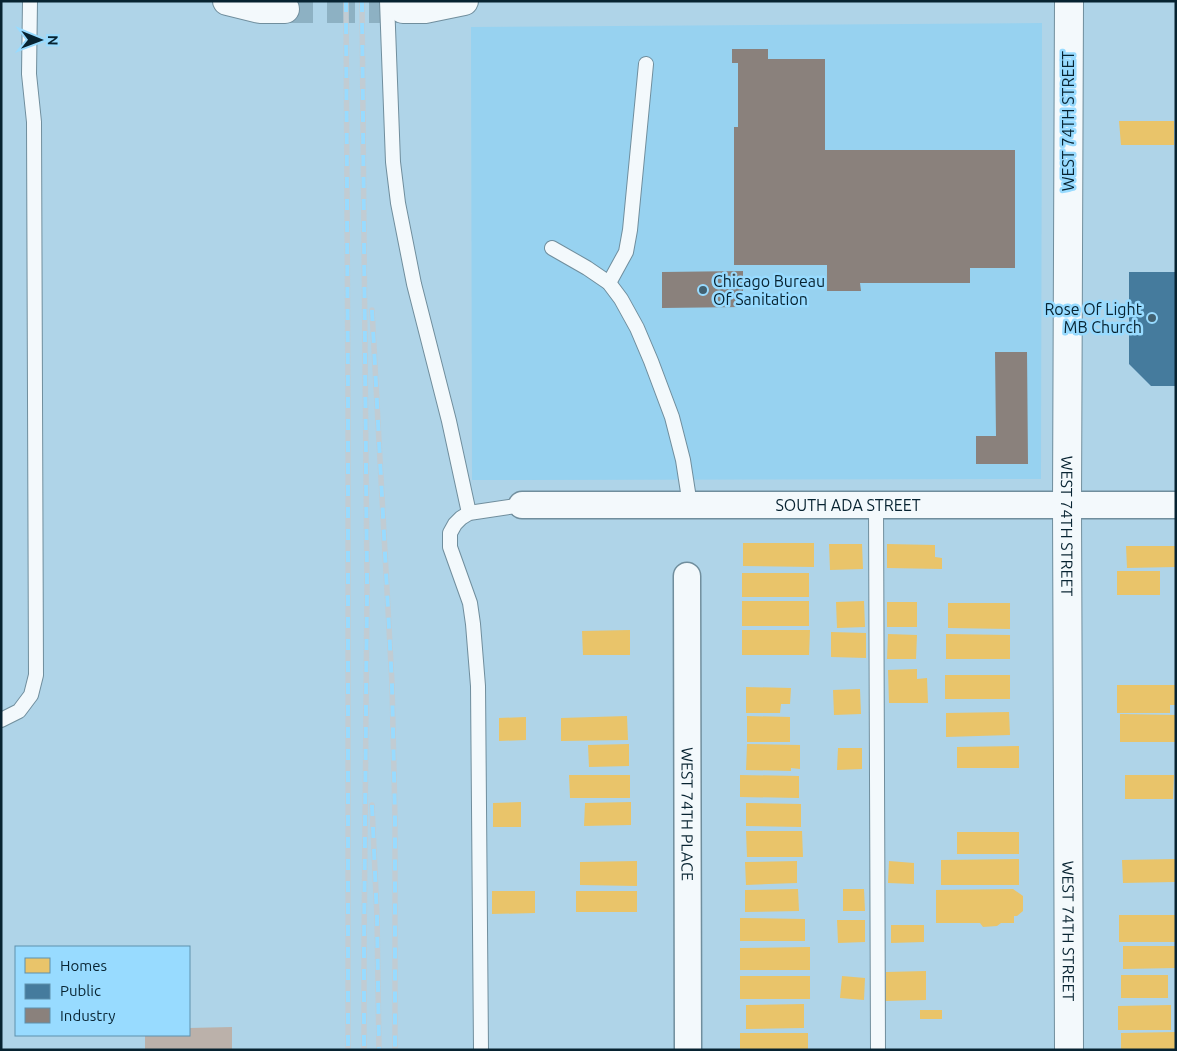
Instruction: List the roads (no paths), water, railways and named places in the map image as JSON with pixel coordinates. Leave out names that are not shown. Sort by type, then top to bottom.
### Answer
[{"type":"street","points":[[227,1],[260,9],[285,9]]},
{"type":"street","points":[[395,5],[426,9],[464,1]]},
{"type":"street","name":"WEST 74TH STREET","points":[[1068,1],[1069,1050]]},
{"type":"street","name":"SOUTH ADA STREET","points":[[522,504],[1176,505]]},
{"type":"street","name":"WEST 74TH PLACE","points":[[687,576],[688,1050]]},
{"type":"lane","points":[[1,720],[19,711],[31,694],[36,675],[34,122],[29,74],[30,1]]},
{"type":"lane","points":[[395,5],[393,162],[398,203],[414,284],[469,513]]},
{"type":"lane","points":[[609,283],[626,252],[630,230],[646,64]]},
{"type":"lane","points":[[552,248],[609,283],[621,299],[637,328],[672,417],[683,460],[690,505]]},
{"type":"lane","points":[[481,1050],[478,686],[470,603],[450,547],[450,533],[455,524],[469,513],[522,504]]},
{"type":"lane","points":[[876,505],[878,1050]]},
{"type":"tunnel","points":[[285,9],[403,9]]},
{"type":"railway","points":[[346,1],[348,1050]]},
{"type":"railway","points":[[362,1],[367,586],[364,1050]]},
{"type":"railway","points":[[372,310],[392,684],[395,817],[395,1050]]},
{"type":"railway","points":[[372,805],[377,917],[379,1050]]},
{"type":"place","name":"Chicago Bureau Of Sanitation","points":[[703,290]]},
{"type":"place","name":"Rose Of Light MB Church","points":[[1152,318]]}]
